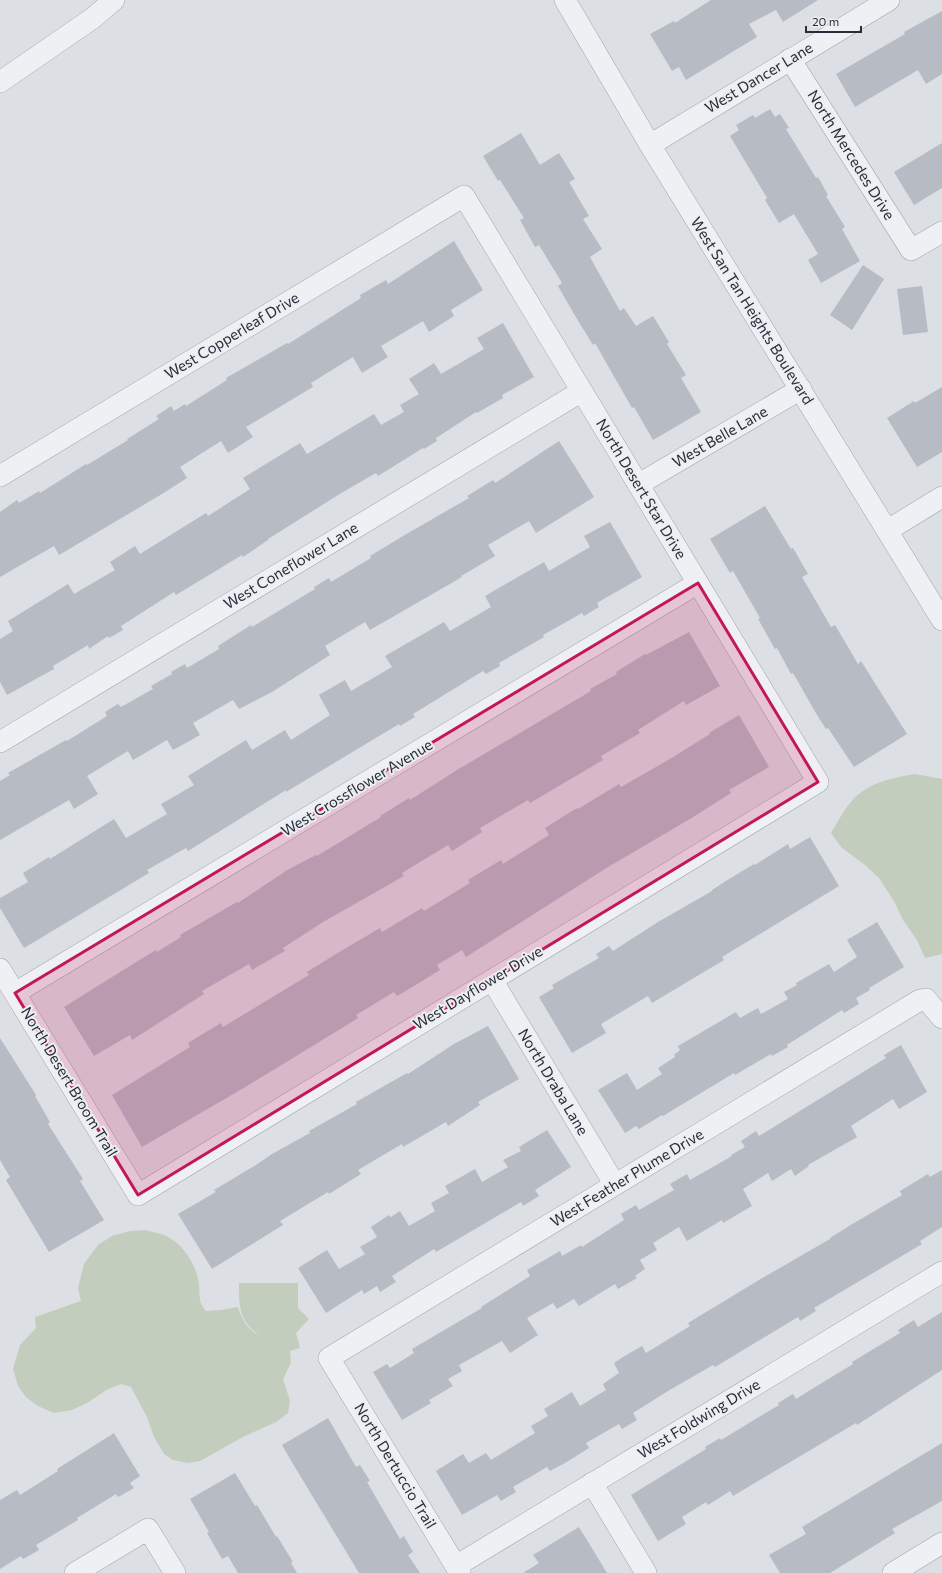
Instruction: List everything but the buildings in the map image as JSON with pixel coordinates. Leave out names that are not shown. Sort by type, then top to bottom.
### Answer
[{"type":"street","points":[[0,82],[93,18],[114,0]]},
{"type":"street","name":"West San Tan Heights Boulevard","points":[[565,0],[650,145],[942,620]]},
{"type":"street","name":"West Dancer Lane","points":[[650,145],[889,0]]},
{"type":"street","name":"North Mercedes Drive","points":[[790,59],[911,250],[942,232]]},
{"type":"street","name":"North Desert Star Drive","points":[[464,196],[818,782]]},
{"type":"street","name":"West Copperleaf Drive","points":[[0,476],[464,196]]},
{"type":"street","name":"West Belle Lane","points":[[639,484],[801,390]]},
{"type":"street","name":"West Coneflower Lane","points":[[0,742],[582,391]]},
{"type":"street","points":[[888,530],[942,497]]},
{"type":"street","name":"West Crossflower Avenue","points":[[15,993],[698,583]]},
{"type":"street","name":"West Dayflower Drive","points":[[138,1195],[818,782]]},
{"type":"street","name":"North Desert Broom Trail","points":[[0,968],[138,1195]]},
{"type":"street","name":"North Draba Lane","points":[[492,980],[615,1185]]},
{"type":"street","name":"West Feather Plume Drive","points":[[329,1358],[920,1000],[926,999],[942,1018]]},
{"type":"street","name":"West Foldwing Drive","points":[[458,1570],[592,1483],[942,1272]]},
{"type":"street","name":"North Dertuccio Trail","points":[[329,1358],[458,1570]]},
{"type":"street","points":[[592,1483],[646,1573]]},
{"type":"street","points":[[75,1573],[148,1529],[175,1573]]},
{"type":"street","points":[[893,1573],[942,1543]]},
{"type":"highlighted area","points":[[698,583],[818,782],[138,1195],[15,993]]},
{"type":"green space","points":[[915,774],[942,779],[942,954],[925,958],[917,940],[903,920],[894,901],[879,878],[864,864],[842,848],[831,833],[848,806],[864,790],[880,782]]},
{"type":"green space","points":[[145,1230],[164,1235],[171,1239],[188,1255],[195,1269],[199,1284],[201,1302],[206,1311],[238,1307],[245,1323],[258,1335],[245,1321],[241,1311],[239,1283],[298,1283],[298,1308],[309,1319],[296,1333],[300,1348],[290,1351],[291,1363],[283,1379],[290,1401],[288,1413],[276,1422],[243,1437],[200,1461],[187,1463],[173,1460],[164,1454],[154,1437],[147,1417],[131,1387],[121,1384],[106,1390],[89,1402],[72,1410],[54,1413],[38,1406],[26,1397],[18,1386],[13,1369],[20,1345],[36,1328],[35,1317],[81,1301],[78,1288],[84,1264],[98,1245],[112,1236],[130,1231]]}]
